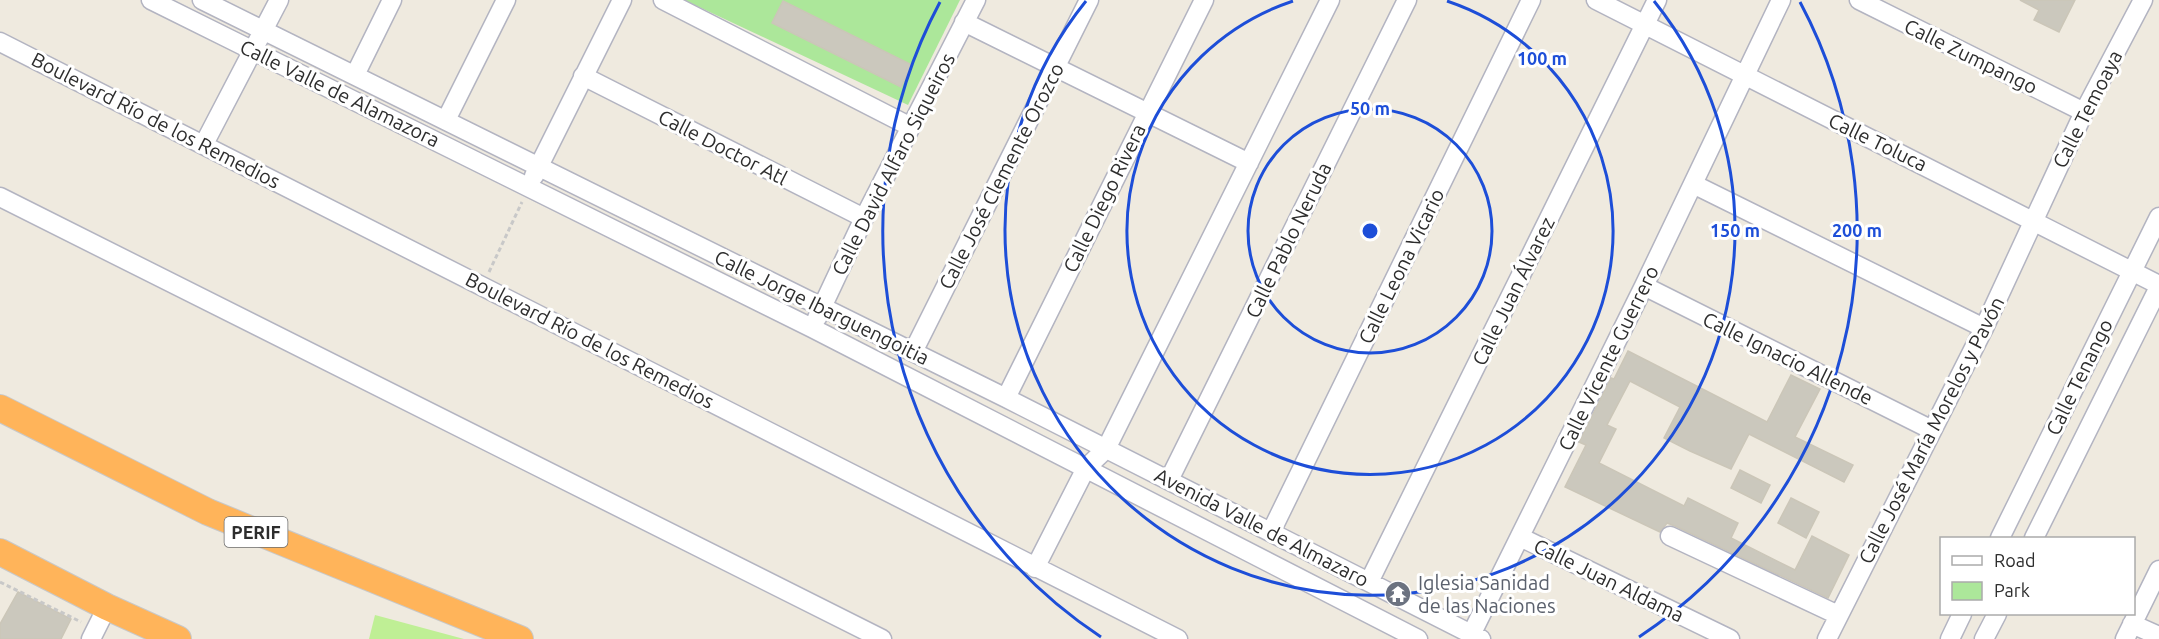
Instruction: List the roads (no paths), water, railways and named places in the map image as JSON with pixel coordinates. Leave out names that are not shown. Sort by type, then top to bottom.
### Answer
[{"type":"highway","name":"PERIF","points":[[4,411],[207,512],[520,639]]},
{"type":"highway","points":[[0,552],[107,607],[178,639]]},
{"type":"street","name":"Calle Valle de Alamazora","points":[[151,0],[529,186]]},
{"type":"street","name":"Calle Valle de Alamazora","points":[[202,0],[265,29],[539,166]]},
{"type":"street","points":[[204,144],[279,0]]},
{"type":"street","points":[[355,75],[392,0]]},
{"type":"street","points":[[446,120],[506,0]]},
{"type":"street","points":[[529,186],[622,0]]},
{"type":"street","points":[[663,0],[911,128]]},
{"type":"street","name":"Calle David Alfaro Siqueiros","points":[[812,328],[864,218],[976,0]]},
{"type":"street","name":"Calle José Clemente Orozco","points":[[913,352],[1089,0]]},
{"type":"street","name":"Calle Diego Rivera","points":[[1006,398],[1204,0]]},
{"type":"street","points":[[1035,568],[1086,468],[1106,449],[1330,0]]},
{"type":"street","name":"Calle Pablo Neruda","points":[[1169,480],[1407,0]]},
{"type":"street","name":"Calle Leona Vicario","points":[[1271,532],[1531,0]]},
{"type":"street","name":"Calle Toluca","points":[[1596,0],[2034,219],[2159,286]]},
{"type":"street","name":"Calle Juan Álvarez","points":[[1369,582],[1657,0]]},
{"type":"street","name":"Calle Vicente Guerrero","points":[[1474,637],[1520,537],[1644,286],[1780,0]]},
{"type":"street","name":"Calle Zumpango","points":[[1859,0],[2084,112]]},
{"type":"street","name":"Calle Temoaya","points":[[2034,219],[2084,112],[2143,0]]},
{"type":"street","points":[[964,22],[1249,164]]},
{"type":"street","name":"Boulevard Río de los Remedios","points":[[0,42],[1178,639]]},
{"type":"street","name":"Calle Doctor Atl","points":[[583,76],[864,218]]},
{"type":"street","name":"Calle Jorge Ibarguengoitia","points":[[539,166],[1106,449]]},
{"type":"street","points":[[1693,184],[1984,327]]},
{"type":"street","name":"Calle Jorge Ibarguengoitia","points":[[529,186],[1086,468]]},
{"type":"street","points":[[0,197],[882,639]]},
{"type":"street","name":"Calle Tenango","points":[[2000,537],[2159,217]]},
{"type":"street","name":"Calle José María Morelos y Pavón","points":[[1827,639],[1984,327],[2034,219]]},
{"type":"street","name":"Calle Ignacio Allende","points":[[1644,286],[1932,430]]},
{"type":"street","name":"Calle Tenango","points":[[2034,537],[2159,286]]},
{"type":"street","name":"Avenida Valle de Almazaro","points":[[1106,449],[1474,637]]},
{"type":"street","name":"Avenida Valle de Almazaro","points":[[1086,468],[1418,639]]},
{"type":"street","points":[[1670,536],[1838,615]]},
{"type":"street","name":"Calle Juan Aldama","points":[[1520,537],[1730,639]]},
{"type":"street","points":[[2159,570],[2129,631],[2159,636]]},
{"type":"street","points":[[93,634],[107,607]]},
{"type":"street","points":[[1950,639],[1962,615]]},
{"type":"street","points":[[1984,639],[1996,615]]},
{"type":"place","name":"Iglesia Sanidad de las Naciones","points":[[1398,594]]}]
